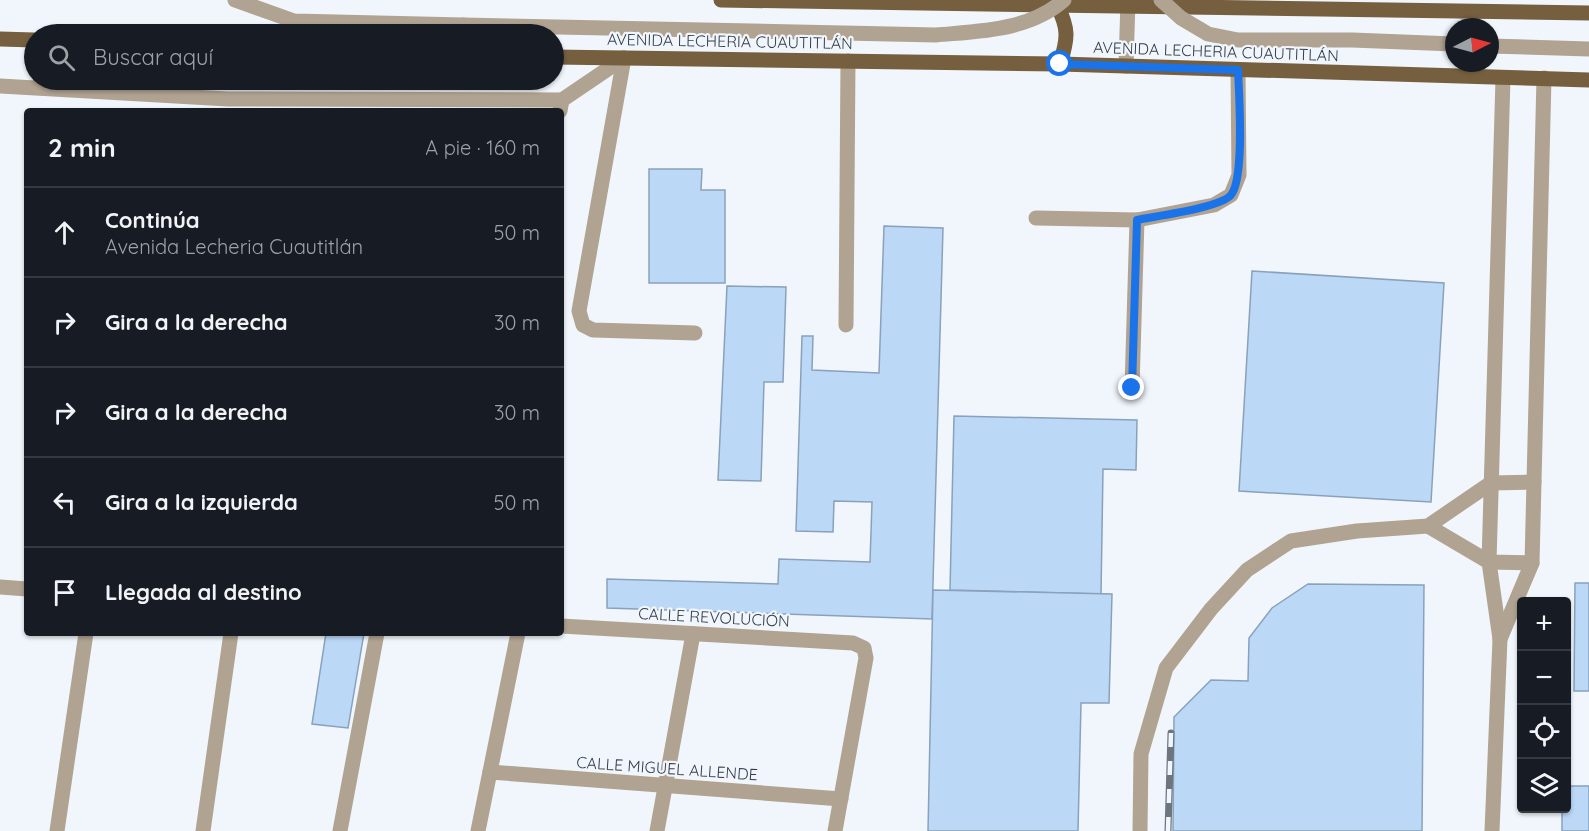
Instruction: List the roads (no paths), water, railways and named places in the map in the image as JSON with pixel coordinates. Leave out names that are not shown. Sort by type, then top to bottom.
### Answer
[{"type":"main road","points":[[721,0],[1060,2],[1589,12]]},
{"type":"main road","points":[[1060,2],[1067,33],[1060,64]]},
{"type":"main road","points":[[0,39],[24,40]]},
{"type":"main road","name":"AVENIDA LECHERIA CUAUTITLÁN","points":[[564,57],[1060,64],[1589,80]]},
{"type":"street","points":[[235,0],[294,21],[421,24]]},
{"type":"street","points":[[1161,0],[1181,18],[1208,34],[1238,40],[1352,40],[1445,44]]},
{"type":"street","points":[[564,27],[936,35],[998,30],[1029,20],[1060,2]]},
{"type":"street","points":[[1126,66],[1128,3]]},
{"type":"street","points":[[1499,46],[1589,49]]},
{"type":"street","points":[[67,90],[303,105],[561,106],[624,58]]},
{"type":"street","points":[[624,58],[579,311],[583,325],[593,330],[694,333]]},
{"type":"street","points":[[846,326],[848,61]]},
{"type":"street","points":[[1036,218],[1137,220],[1214,205],[1231,195],[1239,175],[1238,70]]},
{"type":"street","points":[[1492,831],[1500,639],[1489,562],[1503,78]]},
{"type":"street","points":[[1500,639],[1532,563],[1544,78]]},
{"type":"street","points":[[0,86],[24,87]]},
{"type":"street","points":[[149,108],[151,95]]},
{"type":"street","points":[[1132,388],[1137,220]]},
{"type":"street","points":[[1140,831],[1141,754],[1166,668],[1211,609],[1247,570],[1291,542],[1357,531],[1428,526],[1491,483],[1534,482]]},
{"type":"street","points":[[1428,526],[1489,562],[1532,563]]},
{"type":"street","points":[[0,587],[24,589]]},
{"type":"street","name":"CALLE REVOLUCIÓN","points":[[564,627],[853,643],[864,648],[866,658],[841,799]]},
{"type":"street","points":[[657,831],[693,634]]},
{"type":"street","points":[[57,831],[86,636]]},
{"type":"street","points":[[203,831],[231,636]]},
{"type":"street","points":[[340,831],[376,636]]},
{"type":"street","points":[[478,831],[517,636]]},
{"type":"street","name":"CALLE MIGUEL ALLENDE","points":[[490,772],[841,799]]},
{"type":"street","points":[[835,831],[841,799]]},
{"type":"railway","points":[[1168,831],[1171,733]]}]
